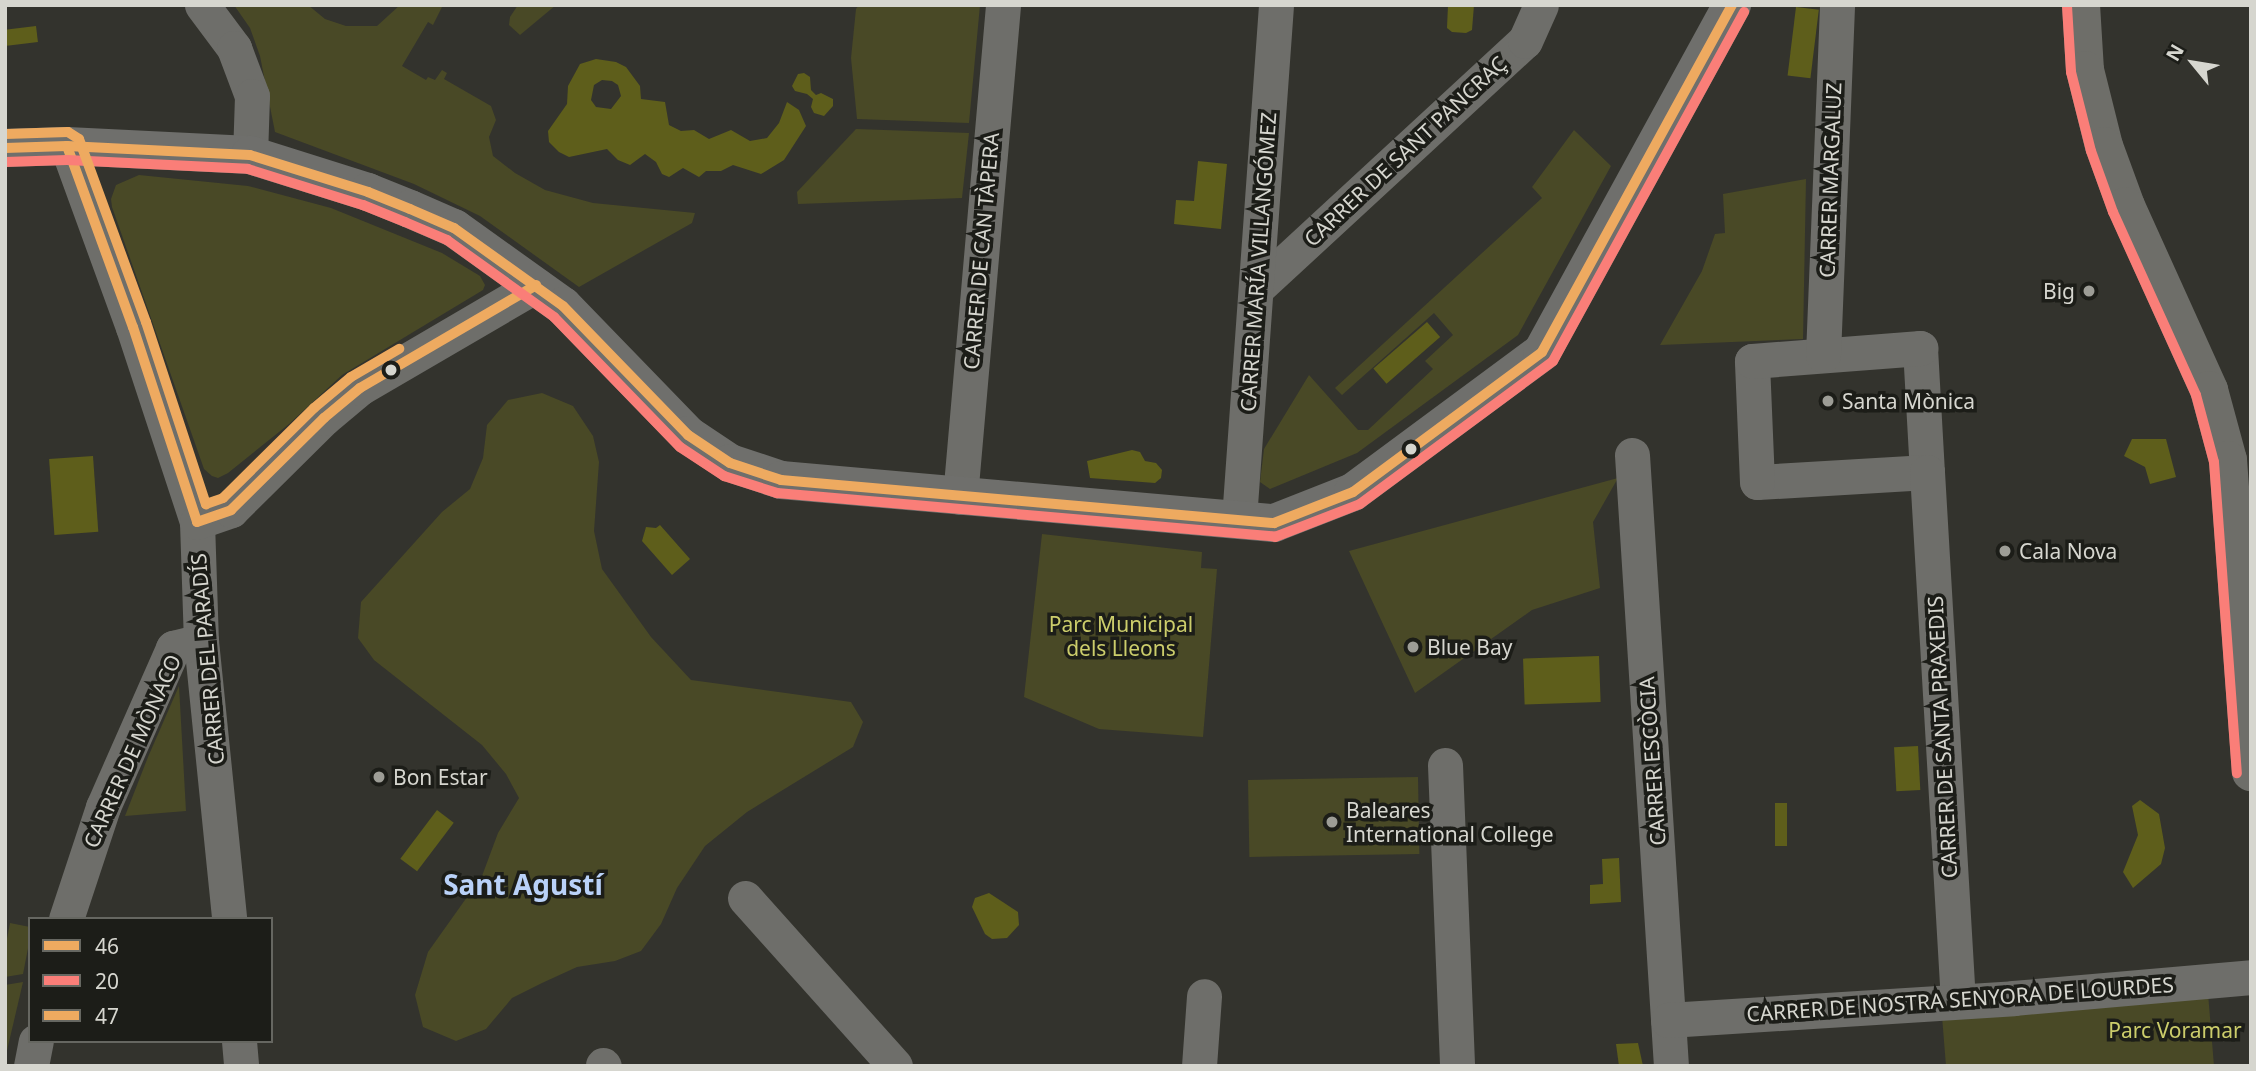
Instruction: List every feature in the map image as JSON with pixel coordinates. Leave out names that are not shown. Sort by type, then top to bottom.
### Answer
[{"type":"main road","points":[[2081,5],[2085,70],[2104,146],[2126,206],[2209,390],[2228,460],[2251,772]]},
{"type":"street","points":[[202,5],[234,48],[252,96],[250,155]]},
{"type":"street","name":"CARRER DE CAN TÀPERA","points":[[960,497],[1003,5]]},
{"type":"street","name":"CARRER MARÍA VILLANGÓMEZ","points":[[1239,519],[1276,5]]},
{"type":"street","name":"CARRER DE SANT PANCRAÇ","points":[[1256,288],[1525,41],[1541,5]]},
{"type":"street","points":[[5,148],[67,146],[250,155],[368,192],[454,228],[563,306],[609,350],[688,435],[730,463],[781,481],[1274,523],[1353,492],[1542,352],[1732,5]]},
{"type":"street","name":"CARRER MARGALUZ","points":[[1823,355],[1837,5]]},
{"type":"street","points":[[67,146],[133,327],[197,522]]},
{"type":"street","name":"CARRER DEL PARADÍS","points":[[229,917],[201,641],[197,522],[231,510],[324,418],[360,388],[536,285]]},
{"type":"street","name":"CARRER DE SANTA PRAXEDIS","points":[[1823,355],[1920,348],[1958,1002]]},
{"type":"street","points":[[1823,355],[1752,361],[1758,482],[1927,472]]},
{"type":"street","name":"CARRER ESCÒCIA","points":[[1632,456],[1671,1066]]},
{"type":"street","name":"CARRER DE MÒNACO","points":[[67,917],[103,807],[173,648],[201,641]]},
{"type":"street","points":[[1445,765],[1457,1066]]},
{"type":"street","points":[[745,898],[895,1066]]},
{"type":"street","name":"CARRER DE NOSTRA SENYORA DE LOURDES","points":[[1668,1020],[1958,1002],[2251,977]]},
{"type":"street","points":[[1199,1066],[1204,996]]},
{"type":"street","points":[[31,1066],[36,1043]]},
{"type":"street","points":[[239,1043],[241,1066]]},
{"type":"green space","points":[[234,5],[308,5],[325,19],[346,26],[377,26],[400,5],[443,5],[433,25],[428,22],[402,66],[426,80],[428,77],[435,80],[442,70],[447,73],[444,79],[491,106],[496,120],[489,137],[493,156],[515,173],[545,190],[593,203],[695,213],[692,223],[579,287],[480,216],[414,184],[275,132],[260,56],[250,28]]},
{"type":"green space","points":[[518,5],[556,5],[520,35],[509,25],[510,17]]},
{"type":"green space","points":[[859,5],[980,5],[969,123],[857,119],[851,58],[856,9]]},
{"type":"green space","points":[[856,129],[969,133],[962,198],[798,204],[797,192]]},
{"type":"green space","points":[[1574,130],[1611,166],[1518,335],[1357,453],[1270,489],[1260,482],[1264,449],[1309,375],[1358,430],[1368,430],[1433,369],[1425,361],[1453,335],[1434,313],[1342,395],[1335,388],[1542,198],[1532,187]]},
{"type":"green space","points":[[139,175],[248,186],[331,208],[442,253],[480,276],[485,285],[483,290],[342,375],[289,424],[218,478],[204,469],[112,207],[111,199],[116,185]]},
{"type":"green space","points":[[1806,179],[1803,339],[1660,345],[1702,271],[1715,234],[1725,233],[1723,194]]},
{"type":"green space","points":[[542,393],[573,406],[593,436],[599,462],[594,531],[602,569],[651,637],[691,680],[851,702],[863,722],[853,747],[747,812],[705,846],[677,888],[661,924],[641,951],[615,961],[577,967],[542,983],[512,998],[486,1029],[456,1041],[423,1027],[415,995],[428,952],[482,876],[498,833],[519,798],[506,774],[482,745],[374,660],[358,638],[361,602],[442,512],[470,489],[483,458],[487,425],[508,400]]},
{"type":"green space","points":[[1618,478],[1593,522],[1600,588],[1532,610],[1415,693],[1349,551]]},
{"type":"green space","name":"Parc Municipal dels Lleons","points":[[1042,534],[1202,552],[1201,568],[1217,569],[1203,737],[1099,729],[1024,697]]},
{"type":"green space","points":[[179,686],[186,811],[125,816],[148,757]]},
{"type":"green space","name":"Baleares International College","points":[[1418,777],[1419,854],[1249,857],[1248,780]]},
{"type":"green space","points":[[10,923],[28,927],[28,948],[23,974],[5,977],[5,949]]},
{"type":"green space","points":[[23,982],[20,995],[5,1059],[5,985]]},
{"type":"green space","name":"Parc Voramar","points":[[2208,993],[2214,1066],[1946,1066],[1942,1016]]},
{"type":"shaded area","points":[[1448,5],[1474,5],[1472,30],[1466,33],[1452,32],[1447,28]]},
{"type":"shaded area","points":[[1796,7],[1819,10],[1810,78],[1788,75]]},
{"type":"shaded area","points":[[36,26],[38,42],[7,46],[5,30]]},
{"type":"shaded area","points":[[596,59],[616,62],[626,67],[640,86],[641,99],[665,102],[669,125],[681,131],[694,130],[709,139],[731,130],[750,141],[767,138],[779,123],[787,102],[799,110],[806,126],[784,160],[761,174],[733,165],[721,171],[706,171],[699,177],[683,168],[669,177],[662,174],[656,162],[645,154],[630,165],[618,160],[607,149],[569,157],[549,142],[548,131],[567,104],[568,86],[580,64]],"holes":[[[602,80],[618,85],[621,96],[611,109],[596,107],[591,100],[594,85]]]},
{"type":"shaded area","points":[[804,73],[810,77],[811,90],[816,95],[821,93],[833,99],[833,106],[824,116],[814,113],[811,107],[813,99],[807,94],[795,91],[792,86],[798,74]]},
{"type":"shaded area","points":[[1198,161],[1227,164],[1221,229],[1174,224],[1176,200],[1194,201]]},
{"type":"shaded area","points":[[1427,322],[1440,337],[1387,384],[1373,369]]},
{"type":"shaded area","points":[[2132,439],[2166,439],[2176,477],[2150,484],[2145,467],[2124,456]]},
{"type":"shaded area","points":[[1132,450],[1140,452],[1145,461],[1156,463],[1162,470],[1161,478],[1155,483],[1090,478],[1087,461]]},
{"type":"shaded area","points":[[93,456],[98,532],[54,535],[49,459]]},
{"type":"shaded area","points":[[660,525],[690,559],[672,575],[642,541],[646,527],[656,528]]},
{"type":"shaded area","points":[[1599,656],[1601,702],[1525,705],[1523,659]]},
{"type":"shaded area","points":[[1918,746],[1920,790],[1896,791],[1894,747]]},
{"type":"shaded area","points":[[2140,800],[2159,814],[2165,848],[2161,864],[2133,888],[2123,872],[2138,835],[2132,806]]},
{"type":"shaded area","points":[[1775,803],[1787,803],[1787,846],[1775,846]]},
{"type":"shaded area","points":[[437,810],[454,823],[417,871],[400,859]]},
{"type":"shaded area","points":[[1619,858],[1621,902],[1590,904],[1590,885],[1603,884],[1602,859]]},
{"type":"shaded area","points":[[989,893],[1018,912],[1019,925],[1007,938],[992,939],[985,934],[972,907],[975,898]]},
{"type":"shaded area","points":[[1638,1043],[1643,1066],[1619,1066],[1616,1044]]},
{"type":"transit line","name":"46","points":[[5,148],[67,146],[250,155],[368,192],[410,209],[454,228],[563,306],[688,435],[730,463],[781,480],[1274,523],[1353,492],[1542,352],[1732,5]]},
{"type":"transit line","name":"20","points":[[2067,6],[2071,72],[2091,151],[2113,212],[2196,395],[2214,462],[2237,773]]},
{"type":"transit line","name":"20","points":[[5,162],[67,160],[248,169],[363,205],[447,240],[554,317],[680,447],[724,476],[777,493],[1275,537],[1360,504],[1553,361],[1744,12]]},
{"type":"transit line","name":"47","points":[[5,134],[68,132],[79,139],[146,322],[206,504],[223,498],[314,408],[351,377],[399,349]]},
{"type":"transit line","name":"46","points":[[67,146],[133,327],[197,522],[231,510],[324,418],[360,388],[536,285]]},
{"type":"place","name":"Big","points":[[2089,291]]},
{"type":"place","name":"Santa Mònica","points":[[1828,401]]},
{"type":"place","name":"Cala Nova","points":[[2005,551]]},
{"type":"place","name":"Blue Bay","points":[[1413,647]]},
{"type":"place","name":"Bon Estar","points":[[379,777]]},
{"type":"place","name":"Baleares International College","points":[[1332,822]]},
{"type":"district","name":"Sant Agustí","points":[[523,884]]}]
